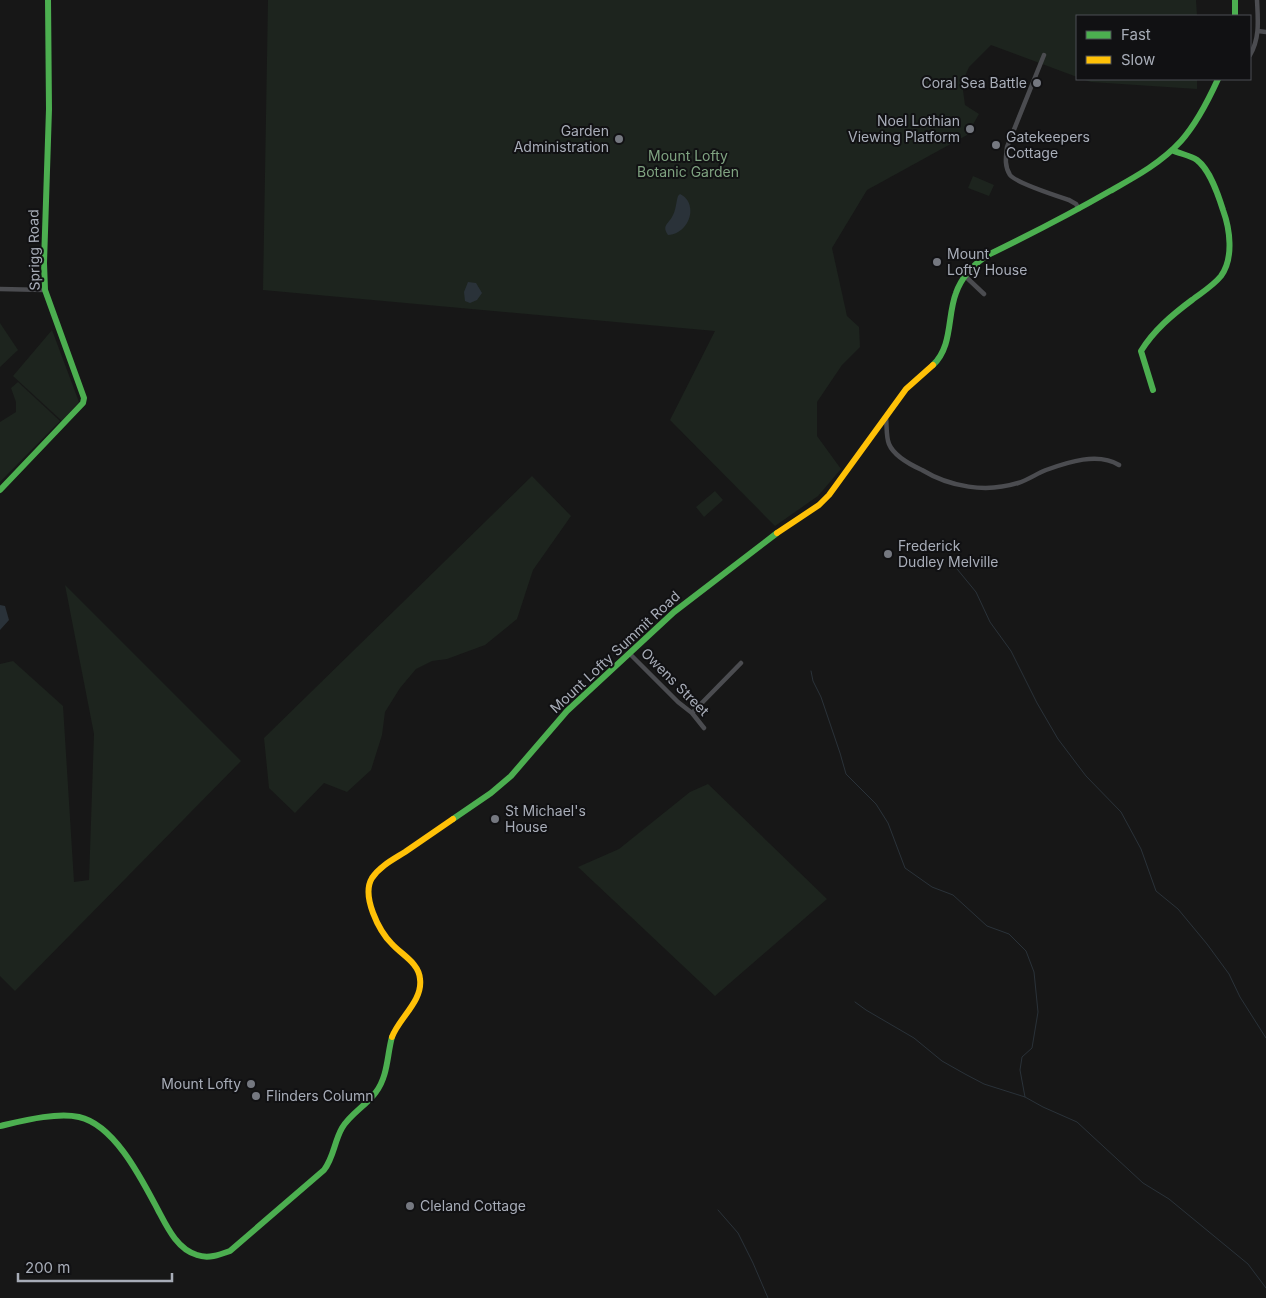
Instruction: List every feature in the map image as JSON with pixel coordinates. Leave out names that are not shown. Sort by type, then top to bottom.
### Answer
[{"type":"main road","name":"Sprigg Road","points":[[0,490],[83,403],[84,398],[44,290],[49,108],[48,0]]},
{"type":"main road","points":[[1235,0],[1235,15]]},
{"type":"main road","name":"Mount Lofty Summit Road","points":[[0,1126],[65,1116],[90,1120],[108,1133],[116,1142],[172,1235],[181,1246],[190,1253],[207,1258],[217,1257],[230,1251],[320,1174],[330,1163],[342,1128],[347,1120],[367,1104],[378,1090],[383,1079],[393,1035],[418,996],[421,977],[418,970],[391,944],[376,921],[369,894],[373,877],[384,866],[478,802],[511,776],[567,711],[682,605],[765,542],[819,505],[834,489],[906,389],[944,351],[956,293],[965,276],[976,263],[988,255],[1079,209],[1138,175],[1172,150],[1196,121],[1217,80]]},
{"type":"main road","points":[[1153,390],[1141,351],[1156,331],[1220,278],[1225,271],[1229,247],[1228,225],[1206,171],[1198,160],[1172,150]]},
{"type":"street","points":[[1251,54],[1258,31],[1257,0]]},
{"type":"street","points":[[1258,31],[1266,32]]},
{"type":"street","points":[[1044,55],[1007,147],[1005,160],[1013,178],[1069,200],[1076,204],[1079,209]]},
{"type":"street","points":[[965,276],[984,294]]},
{"type":"street","points":[[0,289],[44,290]]},
{"type":"street","points":[[885,417],[890,447],[908,462],[938,479],[966,486],[986,488],[1017,484],[1044,471],[1071,462],[1094,458],[1110,460],[1119,465]]},
{"type":"street","name":"Owens Street","points":[[629,653],[678,702],[692,713],[704,728]]},
{"type":"street","points":[[692,713],[741,664]]},
{"type":"green space","name":"Mount Lofty Botanic Garden","points":[[268,0],[1196,0],[1197,15],[1076,15],[1076,77],[991,45],[969,67],[962,83],[965,105],[979,114],[967,135],[867,190],[832,248],[847,316],[859,327],[860,347],[842,365],[817,402],[817,436],[841,469],[818,496],[775,526],[670,420],[715,331],[263,290]]},
{"type":"green space","points":[[1085,80],[1197,80],[1197,89],[1091,82]]},
{"type":"green space","points":[[973,176],[994,185],[989,196],[968,188]]},
{"type":"green space","points":[[0,323],[18,350],[0,367]]},
{"type":"green space","points":[[52,330],[79,402],[62,421],[13,376]]},
{"type":"green space","points":[[18,382],[60,421],[0,482],[0,422],[16,412],[16,402],[11,388]]},
{"type":"green space","points":[[532,476],[571,516],[533,570],[517,619],[485,645],[447,659],[432,661],[416,669],[400,688],[385,712],[382,735],[371,770],[347,792],[324,783],[295,813],[269,788],[264,738]]},
{"type":"green space","points":[[715,491],[723,500],[704,517],[696,507]]},
{"type":"green space","points":[[65,585],[241,761],[15,991],[0,976],[0,664],[13,661],[63,706],[74,882],[89,880],[94,734]]},
{"type":"green space","points":[[708,784],[827,899],[715,996],[578,867],[619,849],[690,792]]},
{"type":"shaded area","points":[[680,194],[686,198],[689,204],[689,218],[682,229],[668,235],[665,227],[673,215]]},
{"type":"shaded area","points":[[468,282],[476,283],[482,293],[477,300],[470,303],[465,301],[464,292]]},
{"type":"shaded area","points":[[0,605],[5,606],[9,620],[0,630]]},
{"type":"waterway","points":[[948,558],[976,592],[990,622],[1011,651],[1037,703],[1058,739],[1086,776],[1121,812],[1141,849],[1156,891],[1178,909],[1207,944],[1229,974],[1240,997],[1266,1038]]},
{"type":"waterway","points":[[811,671],[846,774],[876,804],[888,823],[905,868],[932,887],[953,895],[987,926],[1009,934],[1026,951],[1034,972],[1038,1012],[1032,1048],[1022,1057],[1020,1070],[1025,1097]]},
{"type":"waterway","points":[[855,1002],[914,1038],[942,1061],[965,1074],[984,1084],[1025,1097],[1077,1122],[1143,1183],[1169,1199],[1248,1264],[1266,1288]]},
{"type":"waterway","points":[[718,1210],[738,1233],[768,1298]]},
{"type":"traffic: fast","points":[[0,490],[83,403],[84,398],[45,290],[44,263],[49,109],[48,0]]},
{"type":"traffic: fast","points":[[1235,0],[1235,15]]},
{"type":"traffic: fast","points":[[933,365],[944,349],[947,340],[956,293],[973,266],[988,255],[1080,208],[1156,163],[1173,149],[1192,127],[1218,80]]},
{"type":"traffic: fast","points":[[1153,390],[1141,351],[1152,336],[1177,311],[1218,280],[1228,261],[1230,243],[1225,218],[1210,176],[1197,160],[1172,150]]},
{"type":"traffic: fast","points":[[453,819],[491,793],[511,776],[567,711],[674,612],[777,533]]},
{"type":"traffic: fast","points":[[0,1126],[60,1116],[79,1117],[92,1122],[116,1142],[126,1155],[178,1243],[197,1255],[205,1257],[218,1255],[230,1251],[324,1170],[330,1160],[342,1128],[349,1118],[372,1097],[380,1086],[385,1072],[392,1037]]},
{"type":"traffic: slow","points":[[777,533],[819,505],[829,495],[906,389],[933,365]]},
{"type":"traffic: slow","points":[[392,1037],[418,995],[420,979],[417,968],[392,944],[377,922],[370,903],[369,885],[372,878],[383,866],[453,819]]},
{"type":"place","name":"Coral Sea Battle","points":[[1037,83]]},
{"type":"place","name":"Noel Lothian Viewing Platform","points":[[970,129]]},
{"type":"place","name":"Garden Administration","points":[[619,139]]},
{"type":"place","name":"Gatekeepers Cottage","points":[[996,145]]},
{"type":"place","name":"Mount Lofty House","points":[[937,262]]},
{"type":"place","name":"Frederick Dudley Melville","points":[[888,554]]},
{"type":"place","name":"St Michael's House","points":[[495,819]]},
{"type":"place","name":"Mount Lofty","points":[[251,1084]]},
{"type":"place","name":"Flinders Column","points":[[256,1096]]},
{"type":"place","name":"Cleland Cottage","points":[[410,1206]]}]
